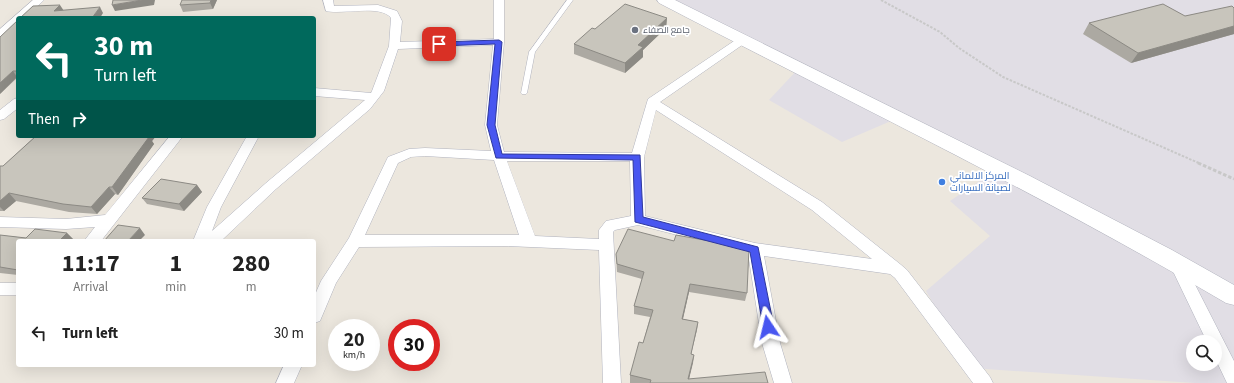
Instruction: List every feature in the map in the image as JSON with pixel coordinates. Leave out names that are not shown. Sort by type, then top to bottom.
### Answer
[{"type":"street","points":[[20,16],[39,0]]},
{"type":"street","points":[[212,239],[288,171],[366,106],[378,91],[394,46],[396,17],[392,11],[381,8],[334,10],[330,8],[328,0]]},
{"type":"street","points":[[500,0],[499,42],[491,125],[499,156],[528,241]]},
{"type":"street","points":[[664,0],[741,41],[799,68],[983,161],[1176,262],[1234,296]]},
{"type":"street","points":[[0,35],[16,20]]},
{"type":"street","points":[[638,220],[637,157],[652,102],[741,41]]},
{"type":"street","points":[[394,46],[499,42]]},
{"type":"street","points":[[316,92],[374,97]]},
{"type":"street","points":[[652,102],[817,206],[894,268],[901,274],[984,383]]},
{"type":"street","points":[[0,116],[16,104]]},
{"type":"street","points":[[94,239],[175,138]]},
{"type":"street","points":[[202,239],[214,206],[252,138]]},
{"type":"street","points":[[316,306],[321,282],[355,241],[393,160],[409,152],[499,156],[637,157]]},
{"type":"street","points":[[0,222],[66,224],[109,220]]},
{"type":"street","points":[[612,383],[607,245],[607,227],[611,224],[638,220],[755,249],[894,268]]},
{"type":"street","points":[[355,241],[458,242],[482,240],[607,245]]},
{"type":"street","points":[[755,249],[771,343],[783,383]]},
{"type":"street","points":[[1176,262],[1234,379]]},
{"type":"street","points":[[0,289],[16,289]]},
{"type":"street","points":[[285,383],[292,367]]},
{"type":"lane","points":[[524,93],[532,52],[570,0]]},
{"type":"path","points":[[881,0],[940,32],[959,48],[1002,77],[1234,179]]},
{"type":"shaded area","points":[[664,0],[1234,0],[1234,383],[1195,383],[971,368],[926,291],[990,236],[950,201],[997,169],[898,118],[842,142],[769,100],[799,68]]},
{"type":"building","points":[[113,0],[142,0],[112,5]]},
{"type":"building","points":[[182,0],[211,0],[210,3],[180,5]]},
{"type":"building","points":[[625,4],[667,18],[638,45],[643,47],[625,63],[574,44],[592,28],[595,29]]},
{"type":"building","points":[[1163,4],[1185,16],[1232,6],[1234,8],[1234,26],[1138,53],[1089,23]]},
{"type":"building","points":[[60,5],[54,11],[100,7],[93,16],[22,16],[33,6]]},
{"type":"building","points":[[16,22],[16,71],[13,71],[0,83],[0,37]]},
{"type":"building","points":[[34,138],[148,138],[112,187],[109,187],[91,207],[63,204],[9,193],[0,201],[0,166],[3,166]]},
{"type":"building","points":[[161,179],[197,185],[179,204],[142,198]]},
{"type":"building","points":[[118,225],[140,228],[130,239],[106,239]]},
{"type":"building","points":[[35,229],[67,233],[61,239],[16,239],[16,270],[0,267],[0,235],[26,238]]},
{"type":"building","points":[[628,229],[674,241],[676,235],[749,248],[747,293],[690,284],[682,319],[698,322],[691,354],[694,355],[688,379],[765,372],[768,383],[650,383],[651,380],[630,375],[639,342],[643,343],[653,310],[634,306],[644,272],[617,264],[616,254]]},
{"type":"place","name":"جامع الصفاء","points":[[635,30]]},
{"type":"place","name":"المركز الالماني لصيانة السيارات","points":[[942,182]]},
{"type":"route","points":[[439,44],[499,42],[491,125],[499,156],[637,157],[638,220],[755,249],[768,327]]}]
